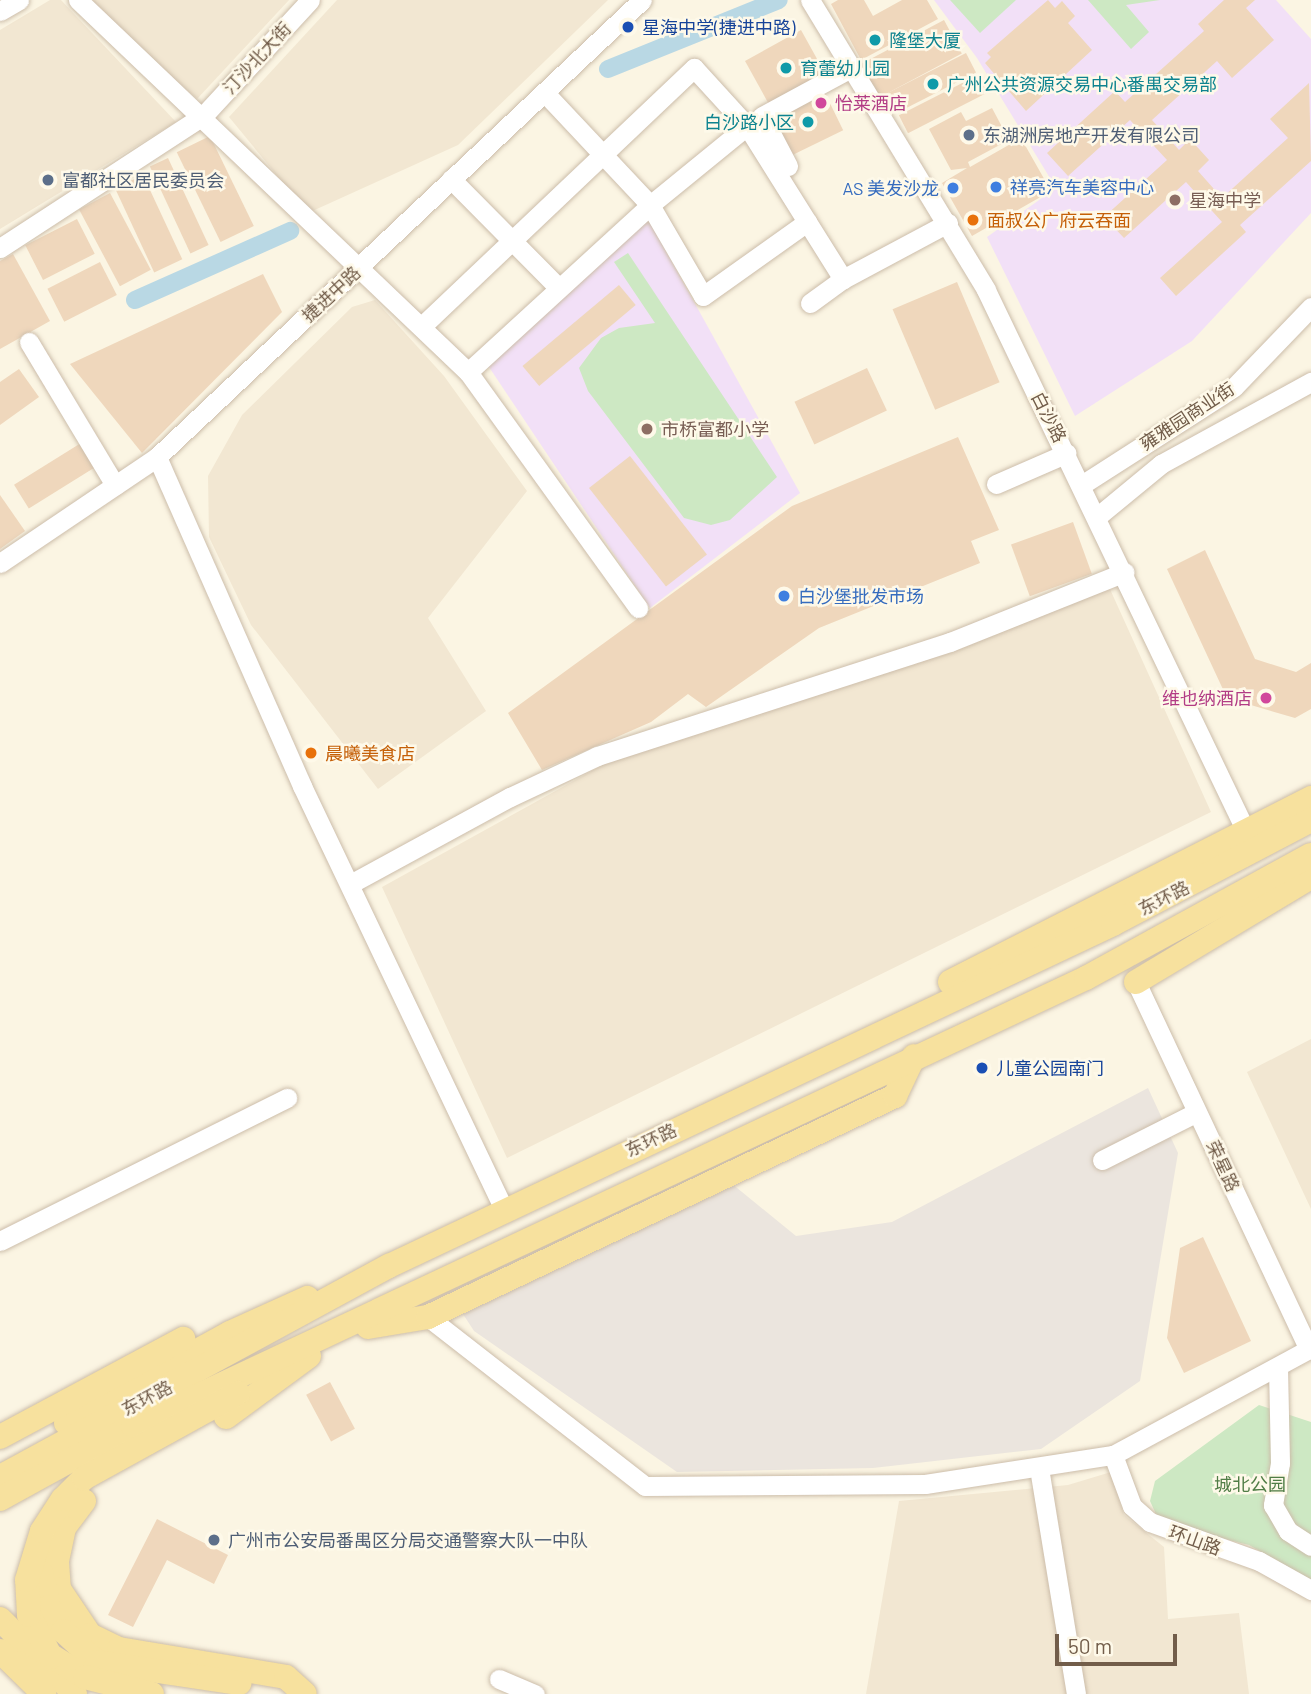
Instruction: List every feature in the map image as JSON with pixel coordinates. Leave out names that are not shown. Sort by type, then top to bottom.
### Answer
[{"type":"main road","points":[[501,1203],[1059,929],[1251,840],[1311,798]]},
{"type":"main road","name":"东环路","points":[[0,1477],[389,1266],[448,1238],[501,1203],[1020,968],[1113,924],[1251,840],[1311,820]]},
{"type":"main road","name":"东环路","points":[[0,1499],[133,1426],[340,1332],[1126,956],[1311,855]]},
{"type":"main road","points":[[1136,982],[1311,877]]},
{"type":"main road","points":[[1059,929],[1113,924],[1136,982]]},
{"type":"main road","points":[[1136,982],[1182,925]]},
{"type":"main road","points":[[1020,968],[1032,1002]]},
{"type":"main road","points":[[51,1657],[29,1615],[42,1531],[84,1478],[145,1449],[340,1332],[428,1317],[895,1096],[914,1056]]},
{"type":"main road","points":[[0,1457],[230,1333],[321,1292],[389,1266]]},
{"type":"main road","points":[[0,1437],[228,1316],[279,1297],[321,1292]]},
{"type":"main road","points":[[305,1694],[286,1677],[267,1672],[104,1645],[71,1612],[59,1589],[57,1562],[64,1528],[94,1491],[248,1405],[340,1332]]},
{"type":"main road","points":[[34,1580],[63,1631],[97,1662],[280,1694]]},
{"type":"main road","points":[[4,1634],[106,1686],[152,1694]]},
{"type":"main road","points":[[4,1634],[44,1694]]},
{"type":"main road","points":[[4,1634],[75,1694]]},
{"type":"main road","points":[[0,1674],[22,1694]]},
{"type":"street","points":[[0,11],[19,0]]},
{"type":"street","points":[[78,0],[362,265],[468,372],[638,608]]},
{"type":"street","name":"汀沙北大街","points":[[0,248],[204,115],[310,0]]},
{"type":"street","name":"捷进中路","points":[[0,563],[157,457],[642,0]]},
{"type":"street","name":"白沙路","points":[[810,0],[847,70],[948,223],[1083,484],[1251,840]]},
{"type":"street","points":[[422,326],[694,68],[747,127],[843,279]]},
{"type":"street","points":[[788,166],[762,116],[847,70]]},
{"type":"street","points":[[545,93],[650,205],[703,296],[807,222]]},
{"type":"street","points":[[468,372],[650,205],[747,127]]},
{"type":"street","points":[[451,180],[558,287]]},
{"type":"street","points":[[810,303],[843,279],[948,223]]},
{"type":"street","name":"雍雅园商业街","points":[[1083,484],[1234,387],[1311,307]]},
{"type":"street","points":[[29,342],[114,485]]},
{"type":"street","name":"雍雅园商业街","points":[[1098,516],[1161,464],[1311,382]]},
{"type":"street","points":[[996,484],[1067,453]]},
{"type":"street","points":[[157,457],[302,786],[352,883],[501,1203]]},
{"type":"street","points":[[352,883],[510,797],[597,756],[950,642],[1125,572]]},
{"type":"street","name":"荣星路","points":[[1136,982],[1310,1349]]},
{"type":"street","points":[[0,1241],[287,1098]]},
{"type":"street","points":[[1102,1160],[1197,1112]]},
{"type":"street","points":[[428,1317],[645,1486],[925,1484],[1114,1455],[1310,1349]]},
{"type":"street","points":[[1278,1367],[1280,1463],[1273,1505],[1287,1531],[1311,1546]]},
{"type":"street","name":"环山路","points":[[1114,1455],[1132,1506],[1150,1522],[1259,1561],[1311,1590]]},
{"type":"street","points":[[1039,1468],[1076,1694]]},
{"type":"street","points":[[499,1679],[536,1694]]},
{"type":"shaded area","points":[[50,0],[61,0],[176,122],[0,229],[0,30]]},
{"type":"shaded area","points":[[85,0],[289,0],[197,99]]},
{"type":"shaded area","points":[[337,0],[608,0],[458,145],[308,213],[229,117]]},
{"type":"shaded area","name":"星海中学","points":[[934,0],[1276,0],[1311,39],[1311,213],[1192,341],[1075,416],[987,237],[1056,188],[977,58]]},
{"type":"shaded area","name":"市桥富都小学","points":[[648,219],[800,493],[650,608],[487,364]]},
{"type":"shaded area","points":[[375,300],[444,376],[527,491],[428,618],[486,711],[378,789],[251,625],[209,537],[208,476],[242,415],[352,307]]},
{"type":"shaded area","points":[[1109,587],[1211,812],[507,1158],[382,887],[606,763]]},
{"type":"shaded area","points":[[1311,1039],[1311,1209],[1247,1072]]},
{"type":"shaded area","points":[[1148,1088],[1178,1153],[1140,1381],[1041,1449],[873,1468],[677,1472],[474,1331],[463,1314],[731,1183],[796,1236],[892,1222]]},
{"type":"shaded area","points":[[1111,1472],[1124,1515],[1164,1547],[1168,1619],[1239,1613],[1249,1694],[866,1694],[899,1501],[1068,1485]]},
{"type":"green space","points":[[950,0],[1016,0],[980,33]]},
{"type":"green space","points":[[1088,0],[1160,0],[1126,5],[1149,32],[1131,49]]},
{"type":"green space","points":[[628,253],[777,477],[730,520],[711,525],[684,518],[588,391],[579,368],[601,338],[619,328],[655,323],[614,262]]},
{"type":"green space","name":"城北公园","points":[[1259,1405],[1311,1422],[1311,1580],[1249,1545],[1160,1523],[1150,1501],[1155,1481]]},
{"type":"building","name":"隆堡大厦","points":[[838,0],[864,0],[873,16],[902,0],[927,0],[938,19],[861,60],[831,4]]},
{"type":"building","points":[[1048,0],[1055,8],[1062,1],[1075,16],[1068,23],[1092,50],[1026,111],[985,63],[991,57],[987,53]]},
{"type":"building","points":[[1224,0],[1255,0],[1246,8],[1274,40],[1232,78],[1217,61],[1152,120],[1179,150],[1190,139],[1209,160],[1198,171],[1222,198],[1288,138],[1270,119],[1309,83],[1311,161],[1240,225],[1246,232],[1176,296],[1160,278],[1222,222],[1186,182],[1124,238],[1104,217],[1167,160],[1130,120],[1068,176],[1047,153],[1115,91],[1125,102],[1204,31],[1198,24]]},
{"type":"building","points":[[944,20],[962,54],[878,98],[860,65]]},
{"type":"building","name":"育蕾幼儿园","points":[[801,30],[826,75],[770,106],[745,61]]},
{"type":"building","name":"广州公共资源交易中心番禺交易部","points":[[966,53],[976,73],[898,113],[888,93]]},
{"type":"building","points":[[980,74],[989,92],[908,133],[899,115]]},
{"type":"building","name":"白沙路小区","points":[[823,89],[843,130],[792,155],[772,114]]},
{"type":"building","name":"祥亮汽车美容中心","points":[[992,108],[1009,140],[968,162],[970,167],[1021,138],[1051,191],[972,236],[942,183],[967,168],[951,170],[929,129],[961,112],[966,121]]},
{"type":"building","points":[[210,136],[254,226],[221,242],[177,152]]},
{"type":"building","points":[[168,158],[209,245],[190,253],[150,166]]},
{"type":"building","points":[[143,175],[182,259],[154,272],[115,188]]},
{"type":"building","points":[[110,193],[151,270],[120,286],[79,209]]},
{"type":"building","points":[[77,219],[95,254],[43,280],[25,245]]},
{"type":"building","points":[[13,254],[50,321],[0,349],[0,261]]},
{"type":"building","points":[[100,262],[117,295],[64,322],[47,289]]},
{"type":"building","points":[[263,274],[282,312],[142,453],[70,364]]},
{"type":"building","points":[[957,282],[1000,382],[935,410],[893,309]]},
{"type":"building","points":[[619,285],[636,305],[539,386],[522,366]]},
{"type":"building","points":[[867,368],[887,411],[814,444],[794,402]]},
{"type":"building","points":[[19,369],[39,397],[0,425],[0,382]]},
{"type":"building","name":"白沙堡批发市场","points":[[958,437],[999,530],[971,541],[980,563],[819,628],[706,707],[688,694],[651,722],[542,770],[508,713],[792,506]]},
{"type":"building","points":[[81,443],[96,467],[29,509],[14,485]]},
{"type":"building","points":[[630,456],[707,555],[666,587],[589,488]]},
{"type":"building","points":[[0,495],[25,531],[0,549]]},
{"type":"building","points":[[1073,522],[1092,574],[1030,596],[1011,545]]},
{"type":"building","points":[[1205,550],[1255,659],[1296,672],[1311,663],[1311,709],[1295,718],[1227,698],[1167,569]]},
{"type":"building","points":[[1203,1237],[1251,1341],[1184,1373],[1167,1338],[1180,1248]]},
{"type":"building","points":[[330,1382],[355,1429],[331,1441],[306,1395]]},
{"type":"building","points":[[157,1519],[228,1555],[214,1584],[167,1560],[133,1627],[108,1615]]},
{"type":"waterway","points":[[608,69],[779,0]]},
{"type":"waterway","points":[[135,300],[290,231]]},
{"type":"place","name":"星海中学(捷进中路)","points":[[628,27]]},
{"type":"place","name":"隆堡大厦","points":[[875,40]]},
{"type":"place","name":"育蕾幼儿园","points":[[786,68]]},
{"type":"place","name":"广州公共资源交易中心番禺交易部","points":[[933,84]]},
{"type":"place","name":"怡莱酒店","points":[[821,103]]},
{"type":"place","name":"白沙路小区","points":[[808,122]]},
{"type":"place","name":"东湖洲房地产开发有限公司","points":[[969,135]]},
{"type":"place","name":"富都社区居民委员会","points":[[48,180]]},
{"type":"place","name":"祥亮汽车美容中心","points":[[996,187]]},
{"type":"place","name":"AS 美发沙龙","points":[[953,188]]},
{"type":"place","name":"星海中学","points":[[1175,200]]},
{"type":"place","name":"面叔公广府云吞面","points":[[973,220]]},
{"type":"place","name":"市桥富都小学","points":[[647,429]]},
{"type":"place","name":"白沙堡批发市场","points":[[784,596]]},
{"type":"place","name":"维也纳酒店","points":[[1266,698]]},
{"type":"place","name":"晨曦美食店","points":[[311,753]]},
{"type":"place","name":"儿童公园南门","points":[[982,1068]]},
{"type":"place","name":"广州市公安局番禺区分局交通警察大队一中队","points":[[214,1540]]}]
